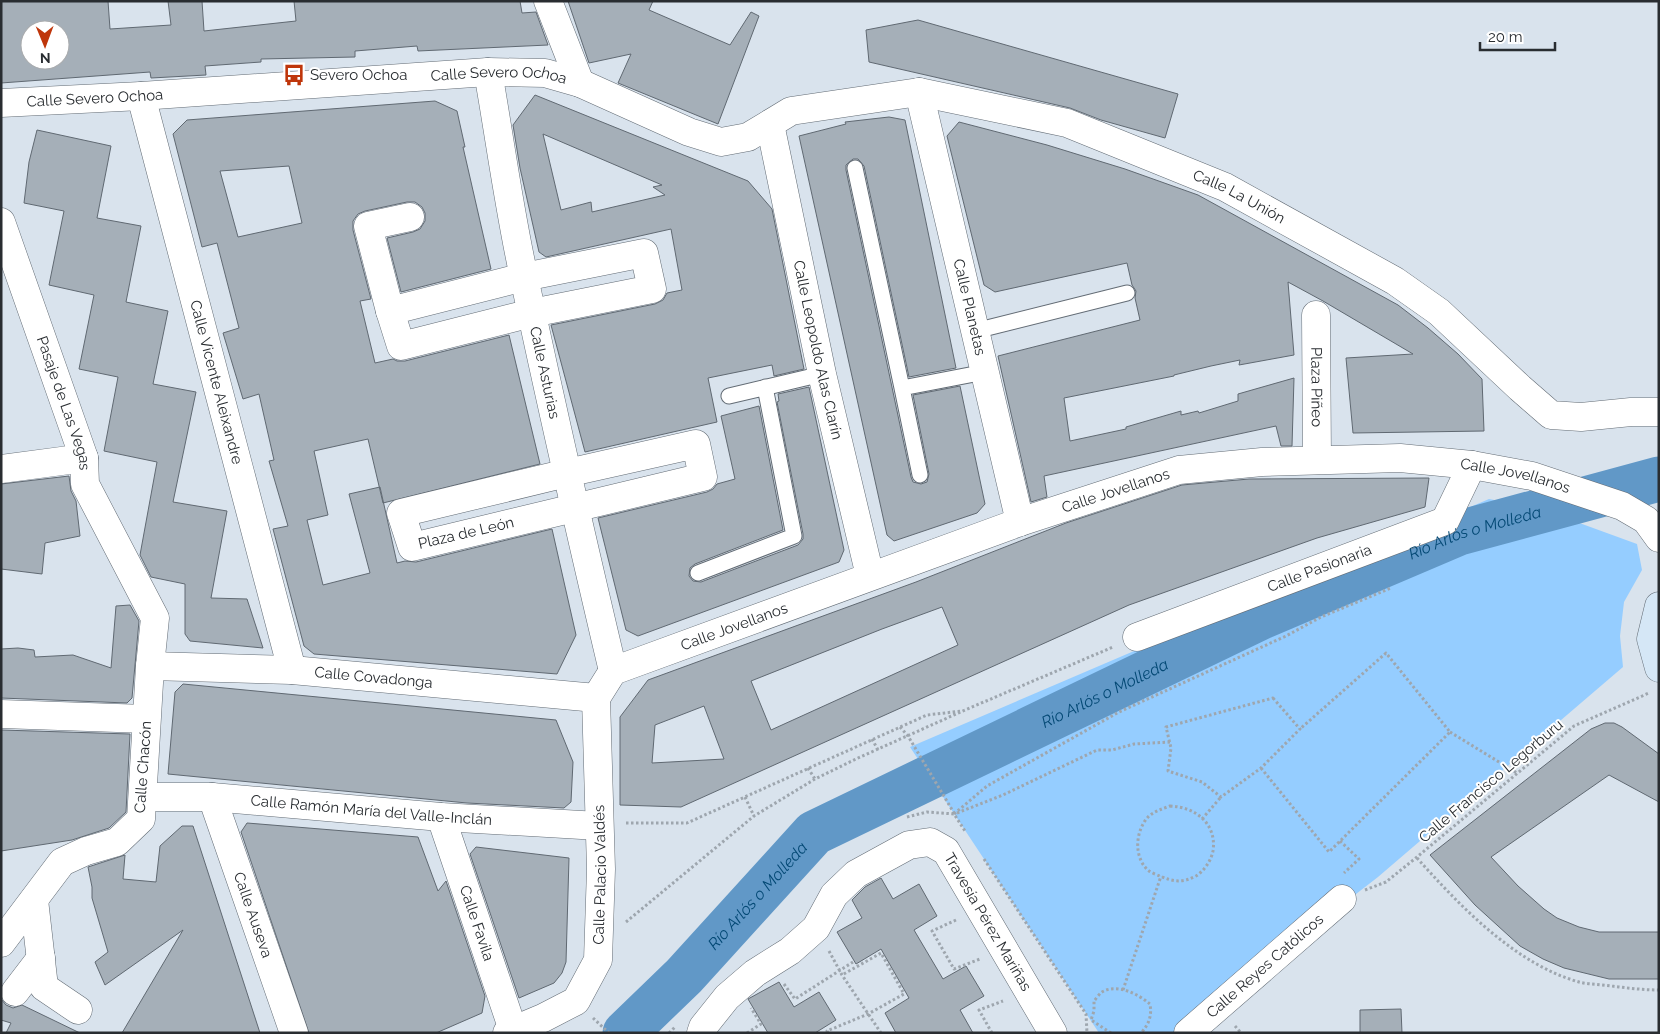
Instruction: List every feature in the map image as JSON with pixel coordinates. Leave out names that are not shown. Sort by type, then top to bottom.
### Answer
[{"type":"street","points":[[548,1],[580,83]]},
{"type":"street","name":"Calle Severo Ochoa","points":[[1,103],[141,96],[488,72],[544,73],[580,83],[689,132],[721,142],[748,137],[770,124]]},
{"type":"street","name":"Calle Asturias","points":[[488,72],[524,277],[568,473],[574,508],[613,671]]},
{"type":"street","name":"Calle La Unión","points":[[770,124],[791,111],[919,92],[1067,123],[1225,187],[1395,281],[1439,312],[1551,415],[1581,417],[1654,410]]},
{"type":"street","name":"Calle Planetas","points":[[919,92],[1020,522]]},
{"type":"street","name":"Calle Vicente Aleixandre","points":[[141,96],[292,670]]},
{"type":"street","name":"Calle Leopoldo Alas Clarín","points":[[770,124],[822,374],[870,576]]},
{"type":"street","points":[[390,310],[524,277],[644,253],[652,289],[532,313],[401,346],[390,310],[368,226],[410,217]]},
{"type":"street","name":"Pasaje de Las Vegas","points":[[1,222],[84,458],[85,484],[155,618],[150,666]]},
{"type":"street","name":"Plaza Piñeo","points":[[1316,315],[1317,460]]},
{"type":"street","points":[[568,473],[696,444],[703,477],[574,508]]},
{"type":"street","points":[[1,469],[84,458]]},
{"type":"street","name":"Calle Jovellanos","points":[[613,671],[1020,522],[1179,470],[1262,462],[1400,458],[1472,465],[1532,476],[1622,506],[1646,520],[1659,538]]},
{"type":"street","name":"Calle Pasionaria","points":[[1137,637],[1445,520],[1472,465]]},
{"type":"street","name":"Plaza de León","points":[[568,473],[401,513],[412,547],[574,508]]},
{"type":"street","points":[[1654,680],[1650,640],[1659,606]]},
{"type":"street","name":"Calle Covadonga","points":[[150,666],[292,670],[596,698]]},
{"type":"street","name":"Calle Chacón","points":[[1,942],[62,862],[86,851],[116,842],[141,820],[150,666]]},
{"type":"street","points":[[596,698],[613,671]]},
{"type":"street","name":"Calle Palacio Valdés","points":[[510,1031],[543,1018],[576,1001],[598,960],[601,869],[596,698]]},
{"type":"street","points":[[1,714],[146,719]]},
{"type":"street","name":"Calle Ramón María del Valle-Inclán","points":[[143,797],[212,798],[441,817],[599,826]]},
{"type":"street","name":"Calle Auseva","points":[[212,798],[294,1033]]},
{"type":"street","name":"Calle Favila","points":[[441,817],[510,1031]]},
{"type":"street","name":"Travesía Pérez Mariñas","points":[[692,1026],[755,973],[790,951],[816,928],[834,895],[856,874],[909,845],[930,842],[946,851],[1053,1033]]},
{"type":"street","name":"Calle Reyes Católicos","points":[[1188,1033],[1342,899]]},
{"type":"street","points":[[34,900],[44,987],[78,1010]]},
{"type":"street","points":[[15,992],[41,958]]},
{"type":"lane","points":[[855,168],[920,475]]},
{"type":"lane","points":[[975,331],[1127,293]]},
{"type":"lane","points":[[902,388],[985,372]]},
{"type":"lane","points":[[729,396],[822,374]]},
{"type":"lane","points":[[698,573],[794,536],[765,387]]},
{"type":"path","points":[[954,814],[987,786],[1118,712],[1286,636],[1321,616],[1391,588]]},
{"type":"path","points":[[628,921],[754,816],[815,780],[965,710],[1137,637]]},
{"type":"path","points":[[1202,819],[1221,797],[1261,768],[1300,729],[1386,653],[1450,732],[1517,773]]},
{"type":"path","name":"Calle Francisco Legorburu","points":[[1342,899],[1386,882],[1574,726],[1654,680]]},
{"type":"path","points":[[1221,797],[1202,782],[1168,771],[1170,742],[1166,727],[1273,698],[1300,729]]},
{"type":"path","points":[[633,822],[687,823],[927,715],[965,710]]},
{"type":"path","points":[[900,727],[908,736],[970,838]]},
{"type":"path","points":[[1261,768],[1329,852],[1450,732]]},
{"type":"path","points":[[872,739],[878,750]]},
{"type":"path","points":[[906,817],[927,812],[954,814],[1003,795],[1096,750],[1112,750],[1134,744],[1170,742]]},
{"type":"path","points":[[808,768],[815,780]]},
{"type":"path","points":[[745,797],[754,816]]},
{"type":"path","points":[[1170,806],[1182,806],[1193,810],[1202,819],[1211,828],[1214,841],[1212,854],[1207,866],[1198,875],[1186,880],[1172,882],[1150,872],[1142,862],[1138,851],[1141,827],[1148,817],[1158,810],[1170,806]]},
{"type":"path","points":[[1340,841],[1359,859]]},
{"type":"path","points":[[980,854],[1086,1014],[1087,1033]]},
{"type":"path","points":[[1417,857],[1456,900],[1512,949],[1536,964],[1580,982],[1659,990]]},
{"type":"path","points":[[1123,990],[1161,876]]},
{"type":"path","points":[[959,918],[932,931],[954,969],[984,958]]},
{"type":"path","points":[[816,928],[842,975],[880,1033]]},
{"type":"path","points":[[828,1033],[827,1031],[868,1014],[904,994],[881,953],[842,975]]},
{"type":"path","points":[[778,976],[795,999],[853,962]]},
{"type":"path","points":[[1111,1033],[1091,1020],[1094,1011],[1094,1001],[1102,992],[1113,989],[1134,993],[1150,1004],[1151,1014],[1142,1033]]},
{"type":"path","points":[[992,1033],[979,1010],[1008,999]]},
{"type":"path","points":[[747,1033],[761,1024],[748,1003]]},
{"type":"path","points":[[669,1033],[692,1026]]},
{"type":"shaded area","points":[[1489,499],[1541,509],[1637,544],[1642,570],[1624,602],[1620,636],[1623,667],[1378,877],[1176,1033],[1099,1033],[910,747]]},
{"type":"building","points":[[1,1],[108,1],[110,29],[171,25],[168,1],[202,1],[204,31],[296,21],[294,1],[520,1],[522,13],[536,12],[548,45],[418,51],[417,46],[355,51],[355,57],[261,59],[261,62],[205,66],[206,75],[151,78],[150,72],[1,83]]},
{"type":"building","points":[[568,1],[653,1],[649,10],[730,45],[751,12],[759,16],[718,124],[618,83],[631,54],[589,63]]},
{"type":"building","points":[[918,20],[1178,94],[1165,138],[1101,120],[1070,108],[869,62],[866,30]]},
{"type":"building","points":[[535,95],[748,181],[772,209],[804,369],[774,376],[772,365],[708,378],[717,422],[585,452],[551,325],[655,304],[663,300],[667,293],[682,290],[671,229],[546,257],[539,252],[520,168],[513,125]],"holes":[[[543,134],[662,185],[653,187],[665,195],[592,212],[591,202],[561,210]]]},
{"type":"building","points":[[435,101],[457,111],[465,147],[463,147],[491,269],[401,292],[387,238],[420,229],[425,221],[425,213],[422,207],[415,202],[365,211],[358,214],[353,221],[353,230],[371,299],[360,301],[375,363],[393,359],[405,361],[509,335],[540,464],[384,503],[397,563],[405,561],[416,562],[552,529],[576,635],[557,674],[314,654],[304,646],[273,529],[288,526],[269,461],[274,460],[259,394],[243,399],[223,333],[239,328],[217,243],[202,247],[173,134],[187,120]],"holes":[[[289,166],[302,223],[238,237],[220,171]],[[368,439],[379,487],[349,494],[370,573],[323,585],[307,520],[328,515],[314,451]]]},
{"type":"building","points":[[889,117],[905,120],[956,368],[909,377],[864,166],[858,159],[853,159],[846,165],[846,170],[911,477],[913,482],[921,484],[927,482],[929,474],[913,395],[960,386],[985,504],[977,513],[894,541],[887,535],[799,136],[846,124],[845,122]]},
{"type":"building","points":[[959,122],[1047,145],[1125,169],[1198,195],[1398,305],[1458,354],[1482,379],[1484,431],[1353,433],[1346,358],[1413,354],[1288,282],[1294,355],[1239,365],[1240,360],[1174,376],[1064,398],[1070,441],[1126,429],[1126,427],[1181,411],[1181,415],[1198,411],[1199,413],[1238,401],[1238,394],[1294,378],[1292,446],[1281,446],[1276,426],[1044,476],[1047,497],[1031,502],[998,356],[1140,320],[1135,298],[1136,291],[1132,285],[1127,263],[995,292],[984,285],[947,136]]},
{"type":"building","points":[[37,130],[111,146],[97,218],[141,226],[126,302],[168,311],[153,384],[196,392],[173,502],[227,511],[211,598],[247,599],[263,648],[190,641],[185,634],[185,584],[151,577],[140,555],[157,462],[104,451],[118,377],[79,369],[94,295],[49,285],[64,211],[24,203],[29,162]]},
{"type":"building","points":[[809,387],[844,550],[839,562],[638,636],[626,630],[598,518],[707,492],[717,484],[735,479],[721,416],[759,406],[783,530],[695,564],[690,568],[689,576],[693,581],[701,582],[798,545],[803,539],[803,534],[777,402],[779,401],[778,394]]},
{"type":"building","points":[[69,476],[71,491],[76,501],[80,536],[45,543],[42,574],[1,569],[1,484]]},
{"type":"building","points":[[1429,478],[1425,507],[1317,538],[1129,605],[681,807],[620,805],[620,717],[648,680],[916,582],[1066,523],[1182,485],[1249,479]],"holes":[[[942,607],[958,645],[771,730],[751,681]],[[704,706],[724,759],[652,763],[655,725]]]},
{"type":"building","points":[[130,605],[139,621],[132,698],[127,703],[1,698],[1,649],[18,648],[34,650],[35,657],[73,655],[111,668],[116,606]]},
{"type":"building","points":[[183,684],[556,720],[573,762],[571,802],[564,808],[467,803],[168,774],[175,692]]},
{"type":"building","points":[[1605,723],[1614,723],[1622,727],[1659,754],[1659,802],[1609,775],[1491,857],[1518,886],[1557,918],[1579,927],[1599,932],[1659,932],[1659,979],[1609,979],[1564,968],[1543,959],[1520,946],[1475,905],[1430,855],[1591,729]]},
{"type":"building","points":[[1,730],[130,734],[126,812],[109,828],[72,840],[1,851]]},
{"type":"building","points":[[247,823],[418,837],[438,891],[446,881],[485,996],[482,1013],[436,1033],[309,1033],[241,832]]},
{"type":"building","points":[[182,826],[193,826],[260,1033],[122,1033],[183,930],[105,985],[95,962],[108,952],[92,898],[88,867],[125,855],[123,879],[156,882],[160,846]]},
{"type":"building","points":[[476,847],[569,858],[566,962],[562,973],[554,983],[519,998],[470,854]]},
{"type":"building","points":[[881,878],[893,899],[919,884],[937,916],[914,930],[943,979],[966,966],[984,996],[960,1010],[973,1033],[896,1033],[885,1013],[909,998],[881,949],[856,964],[837,932],[862,918],[852,900],[865,887]]},
{"type":"building","points":[[779,982],[794,1007],[819,992],[836,1020],[815,1033],[768,1033],[748,999]]},
{"type":"building","points":[[1,999],[6,1005],[13,1008],[22,1005],[80,1033],[6,1033],[11,1023],[1,1020]]},
{"type":"building","points":[[1401,1009],[1402,1033],[1360,1033],[1360,1010]]},
{"type":"waterway","name":"Río Arlós o Molleda","points":[[625,1033],[684,976],[814,833],[1264,616],[1459,533],[1659,479]]},
{"type":"place","name":"Severo Ochoa","points":[[294,75]]}]
